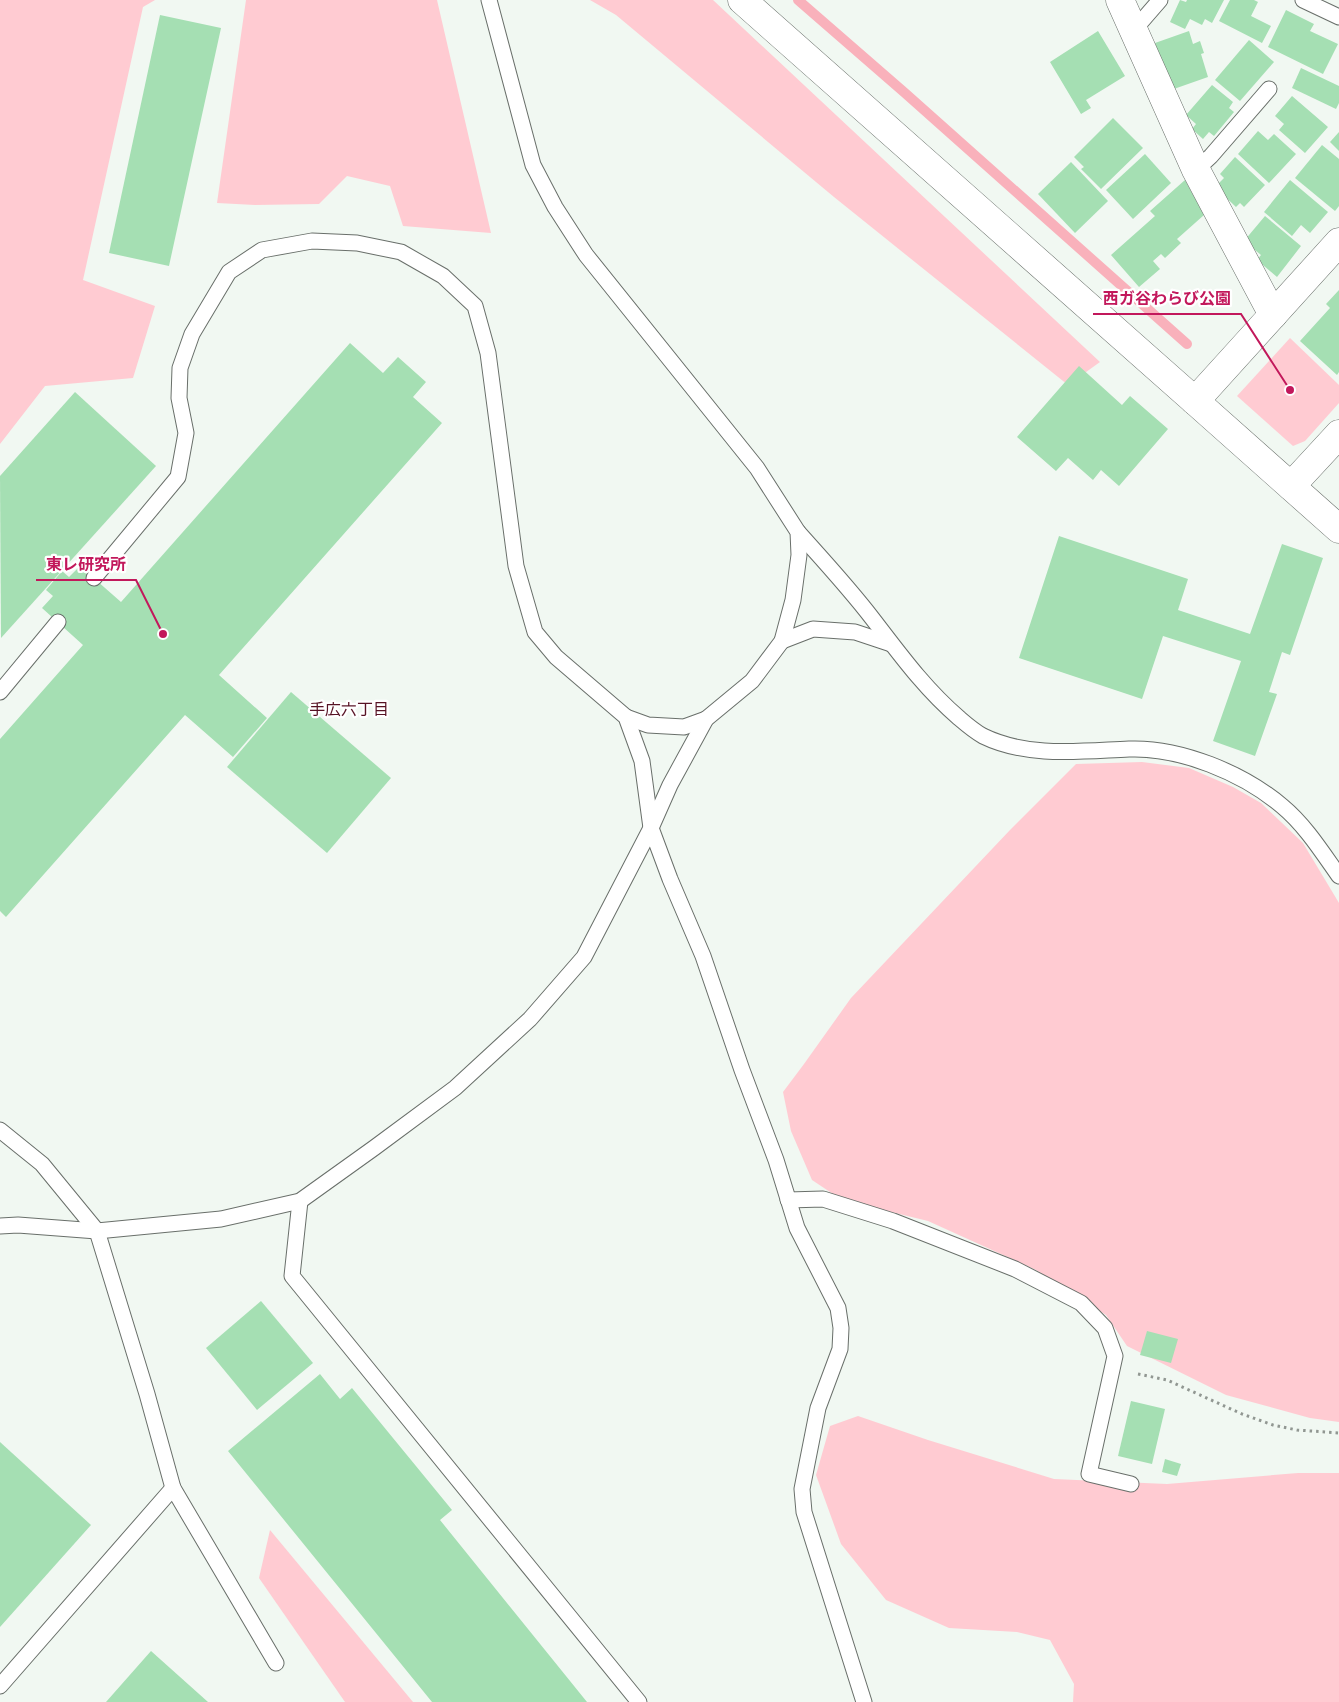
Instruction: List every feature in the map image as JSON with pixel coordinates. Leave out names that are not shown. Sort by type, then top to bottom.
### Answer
[{"type":"street","points":[[742,0],[1339,528]]},
{"type":"street","points":[[1120,0],[1196,170],[1273,315]]},
{"type":"street","points":[[1195,401],[1339,242]]},
{"type":"street","points":[[1291,486],[1339,434]]},
{"type":"lane","points":[[489,0],[533,165],[555,207],[586,255],[757,468],[798,532],[872,618],[920,681],[940,702],[982,735],[1005,744],[1051,751],[1155,750],[1202,762],[1224,770],[1250,783],[1282,806],[1308,832],[1339,876]]},
{"type":"lane","points":[[1134,30],[1160,0]]},
{"type":"lane","points":[[1303,0],[1339,17]]},
{"type":"lane","points":[[1196,170],[1211,156],[1269,89]]},
{"type":"lane","points":[[94,578],[178,477],[186,433],[179,398],[180,368],[192,334],[229,272],[262,250],[312,241],[357,243],[401,252],[443,276],[475,306],[488,353],[516,566],[535,632],[556,657],[626,718],[648,725],[684,727],[706,719],[752,681],[782,641],[793,600],[799,555],[798,532]]},
{"type":"lane","points":[[0,692],[58,622]]},
{"type":"lane","points":[[782,641],[813,629],[855,632],[891,644]]},
{"type":"lane","points":[[626,718],[642,761],[651,828],[670,879],[703,956],[742,1070],[776,1160],[797,1228],[838,1308],[841,1328],[840,1349],[818,1408],[802,1489],[804,1512],[864,1702]]},
{"type":"lane","points":[[0,1226],[18,1225],[97,1231],[221,1219],[300,1201],[454,1088],[530,1019],[584,958],[651,828],[670,785],[706,719]]},
{"type":"lane","points":[[0,1130],[42,1164],[97,1231],[147,1394],[173,1488],[276,1663]]},
{"type":"lane","points":[[788,1200],[823,1199],[892,1221],[1015,1269],[1082,1303],[1105,1328],[1115,1356],[1089,1474],[1131,1484]]},
{"type":"lane","points":[[300,1201],[292,1276],[639,1702]]},
{"type":"lane","points":[[0,1686],[173,1488]]},
{"type":"path","points":[[1112,1368],[1167,1380],[1242,1414],[1273,1425],[1297,1430],[1339,1433]]},
{"type":"shaded area","points":[[0,0],[155,0],[143,7],[83,280],[155,306],[133,378],[45,386],[0,444]]},
{"type":"shaded area","points":[[246,0],[437,0],[491,233],[403,226],[390,186],[347,176],[319,204],[255,205],[217,203]]},
{"type":"shaded area","points":[[590,0],[713,0],[1100,362],[1068,385],[834,197],[616,15]]},
{"type":"shaded area","points":[[1290,338],[1339,385],[1339,403],[1305,441],[1293,446],[1237,396]]},
{"type":"shaded area","points":[[1142,762],[1189,768],[1233,787],[1261,803],[1303,843],[1339,903],[1339,1422],[1310,1418],[1226,1395],[1127,1346],[1106,1315],[1036,1270],[928,1221],[842,1200],[812,1180],[791,1131],[783,1092],[851,998],[1010,830],[1076,764]]},
{"type":"shaded area","points":[[858,1416],[1054,1479],[1167,1484],[1298,1473],[1339,1473],[1339,1702],[1073,1702],[1074,1684],[1050,1640],[1017,1632],[949,1628],[886,1600],[841,1544],[816,1475],[830,1426]]},
{"type":"shaded area","points":[[270,1530],[413,1702],[345,1702],[259,1578]]},
{"type":"building","points":[[1180,0],[1186,2],[1187,0],[1224,0],[1212,23],[1205,19],[1202,25],[1190,19],[1185,29],[1170,22]]},
{"type":"building","points":[[1230,0],[1254,0],[1258,2],[1251,16],[1271,26],[1262,43],[1219,21]]},
{"type":"building","points":[[1286,10],[1314,24],[1310,31],[1338,44],[1323,74],[1268,47]]},
{"type":"building","points":[[160,15],[221,28],[169,266],[109,253]]},
{"type":"building","points":[[1098,31],[1125,76],[1086,100],[1091,108],[1081,114],[1050,62]]},
{"type":"building","points":[[1189,31],[1193,44],[1200,41],[1204,53],[1201,54],[1208,77],[1171,90],[1155,43]]},
{"type":"building","points":[[1249,40],[1274,62],[1240,101],[1215,80]]},
{"type":"building","points":[[1301,68],[1339,86],[1339,103],[1336,109],[1292,88]]},
{"type":"building","points":[[1212,85],[1233,102],[1229,108],[1234,112],[1214,136],[1209,132],[1203,139],[1192,129],[1196,124],[1186,115]]},
{"type":"building","points":[[1292,96],[1328,127],[1305,153],[1279,130],[1284,124],[1275,116]]},
{"type":"building","points":[[1113,118],[1143,148],[1101,189],[1081,169],[1084,167],[1074,157]]},
{"type":"building","points":[[1258,131],[1268,140],[1274,134],[1296,154],[1269,183],[1238,154]]},
{"type":"building","points":[[1339,132],[1339,151],[1330,142]]},
{"type":"building","points":[[1322,145],[1339,159],[1339,206],[1335,211],[1295,178]]},
{"type":"building","points":[[1145,154],[1171,183],[1133,219],[1106,190]]},
{"type":"building","points":[[1235,157],[1265,185],[1244,207],[1240,203],[1236,207],[1215,187],[1224,178],[1220,174]]},
{"type":"building","points":[[1071,162],[1108,201],[1075,233],[1038,194]]},
{"type":"building","points":[[1185,180],[1204,215],[1177,239],[1181,243],[1165,258],[1161,254],[1153,261],[1160,269],[1139,287],[1111,255],[1155,216],[1150,211]]},
{"type":"building","points":[[1290,180],[1328,212],[1310,233],[1301,225],[1292,236],[1264,212]]},
{"type":"building","points":[[1265,216],[1301,246],[1277,277],[1257,260],[1261,255],[1244,241]]},
{"type":"building","points":[[1339,290],[1339,372],[1337,375],[1300,341],[1330,308],[1326,304]]},
{"type":"building","points":[[350,343],[383,373],[398,357],[426,382],[413,397],[442,423],[219,675],[267,718],[233,757],[185,715],[6,917],[0,911],[0,739],[83,645],[42,608],[53,596],[46,590],[62,571],[69,577],[80,566],[121,602]]},
{"type":"building","points":[[1079,366],[1122,405],[1130,396],[1168,429],[1119,486],[1101,470],[1093,480],[1068,458],[1056,471],[1017,437]]},
{"type":"building","points":[[75,392],[156,466],[1,638],[0,476]]},
{"type":"building","points":[[1059,536],[1188,579],[1178,610],[1250,634],[1282,544],[1323,558],[1290,655],[1282,652],[1269,692],[1277,694],[1255,756],[1213,741],[1241,661],[1163,636],[1142,699],[1019,658]]},
{"type":"building","points":[[291,692],[391,778],[327,853],[227,767]]},
{"type":"building","points":[[261,1301],[313,1363],[257,1410],[206,1348]]},
{"type":"building","points":[[1147,1331],[1178,1339],[1171,1363],[1140,1355]]},
{"type":"building","points":[[320,1374],[340,1399],[352,1388],[452,1510],[440,1520],[587,1702],[432,1702],[228,1451]]},
{"type":"building","points":[[1131,1401],[1165,1409],[1152,1464],[1118,1456]]},
{"type":"building","points":[[0,1442],[91,1525],[0,1627]]},
{"type":"building","points":[[1165,1459],[1181,1464],[1177,1476],[1162,1472]]},
{"type":"building","points":[[151,1651],[208,1702],[106,1702]]},
{"type":"waterway","points":[[798,0],[1187,344]]},
{"type":"place","name":"西ガ谷わらび公園","points":[[1290,390]]},
{"type":"place","name":"東レ研究所","points":[[163,634]]},
{"type":"district","name":"手広六丁目","points":[[349,709]]}]
